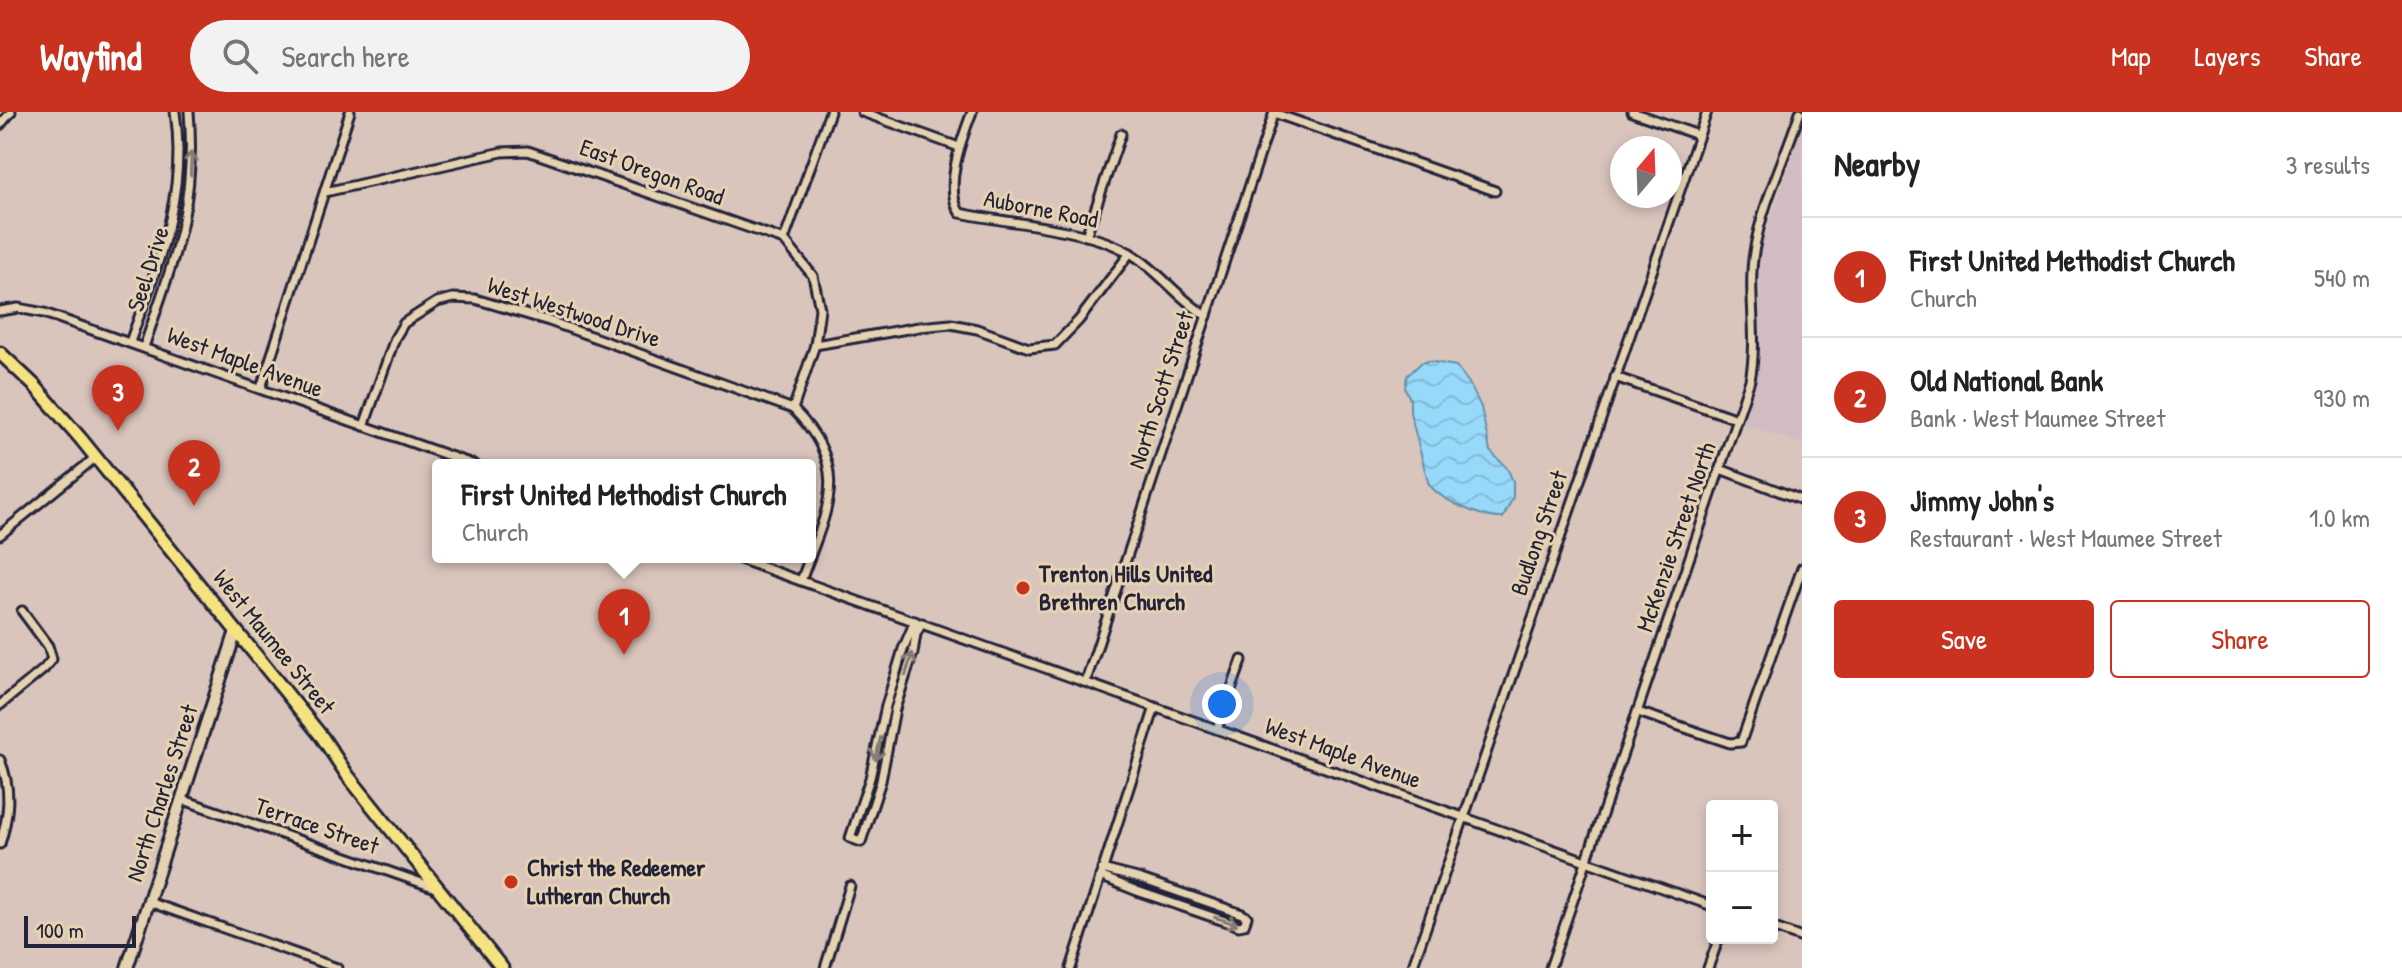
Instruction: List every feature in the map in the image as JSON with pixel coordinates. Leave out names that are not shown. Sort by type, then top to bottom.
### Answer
[{"type":"main road","name":"West Maumee Street","points":[[0,353],[46,397],[96,457],[322,737],[348,776],[502,968]]},
{"type":"street","points":[[0,125],[11,112]]},
{"type":"street","name":"Seel Drive","points":[[130,342],[169,229],[178,176],[175,112]]},
{"type":"street","name":"Seel Drive","points":[[144,347],[181,239],[188,203],[192,161],[189,112]]},
{"type":"street","points":[[261,388],[350,112]]},
{"type":"street","points":[[816,538],[828,503],[831,480],[824,450],[806,422],[793,409],[820,321],[817,287],[806,265],[784,240],[830,112]]},
{"type":"street","points":[[862,112],[959,147],[972,112]]},
{"type":"street","points":[[1274,112],[1495,191]]},
{"type":"street","name":"North Scott Street","points":[[1086,681],[1274,112]]},
{"type":"street","points":[[1632,112],[1698,135]]},
{"type":"street","name":"Budlong Street","points":[[1412,968],[1707,112]]},
{"type":"street","name":"McKenzie Street North","points":[[1550,968],[1750,380],[1755,348],[1753,256],[1800,112]]},
{"type":"street","points":[[1086,236],[1121,134]]},
{"type":"street","name":"Auborne Road","points":[[959,147],[952,188],[954,204],[960,213],[1086,236],[1130,253],[1156,271],[1195,309],[1207,316]]},
{"type":"street","name":"East Oregon Road","points":[[325,192],[502,152],[528,151],[784,240]]},
{"type":"street","name":"Seel Drive","points":[[174,202],[188,203]]},
{"type":"street","points":[[815,345],[951,324],[977,329],[1029,348],[1055,345],[1073,328],[1130,253]]},
{"type":"street","name":"West Westwood Drive","points":[[364,426],[395,338],[404,323],[437,302],[453,298],[475,299],[549,321],[793,409]]},
{"type":"street","name":"West Maple Avenue","points":[[0,311],[13,308],[32,310],[458,459]]},
{"type":"street","points":[[1615,377],[1737,419]]},
{"type":"street","points":[[0,535],[96,457]]},
{"type":"street","points":[[1720,469],[1802,500]]},
{"type":"street","name":"West Maple Avenue","points":[[751,563],[1706,904]]},
{"type":"street","points":[[801,581],[807,563]]},
{"type":"street","points":[[1638,712],[1730,743],[1741,742],[1802,568]]},
{"type":"street","points":[[0,705],[52,659],[48,646],[22,611]]},
{"type":"street","points":[[918,622],[913,653],[895,709],[881,781],[861,842],[850,838],[870,778],[903,649],[918,622]]},
{"type":"street","name":"North Charles Street","points":[[127,968],[236,631]]},
{"type":"street","points":[[1217,729],[1242,660]]},
{"type":"street","points":[[886,706],[895,709]]},
{"type":"street","points":[[1071,968],[1155,707]]},
{"type":"street","points":[[0,760],[8,784],[9,811],[0,844]]},
{"type":"street","points":[[870,778],[881,781]]},
{"type":"street","name":"Terrace Street","points":[[181,799],[440,890]]},
{"type":"street","points":[[1101,872],[1191,897],[1247,917],[1244,925],[1239,926],[1101,872]]},
{"type":"street","points":[[825,968],[850,886]]},
{"type":"street","points":[[1187,908],[1191,897]]},
{"type":"street","points":[[149,902],[337,968]]},
{"type":"street","points":[[1778,929],[1802,938]]},
{"type":"street","points":[[1708,968],[1717,944]]},
{"type":"shaded area","points":[[1802,129],[1802,444],[1743,424],[1760,361],[1760,250]]},
{"type":"water","points":[[1428,361],[1456,366],[1481,407],[1490,451],[1507,468],[1513,481],[1513,497],[1503,518],[1461,507],[1440,495],[1428,482],[1405,388],[1407,376],[1421,363]]},
{"type":"place","name":"Jimmy John's","points":[[118,431]]},
{"type":"place","name":"Old National Bank","points":[[194,506]]},
{"type":"place","name":"Trenton Hills United Brethren Church","points":[[1023,588]]},
{"type":"place","name":"First United Methodist Church","points":[[624,655]]},
{"type":"place","name":"Christ the Redeemer Lutheran Church","points":[[511,882]]}]
